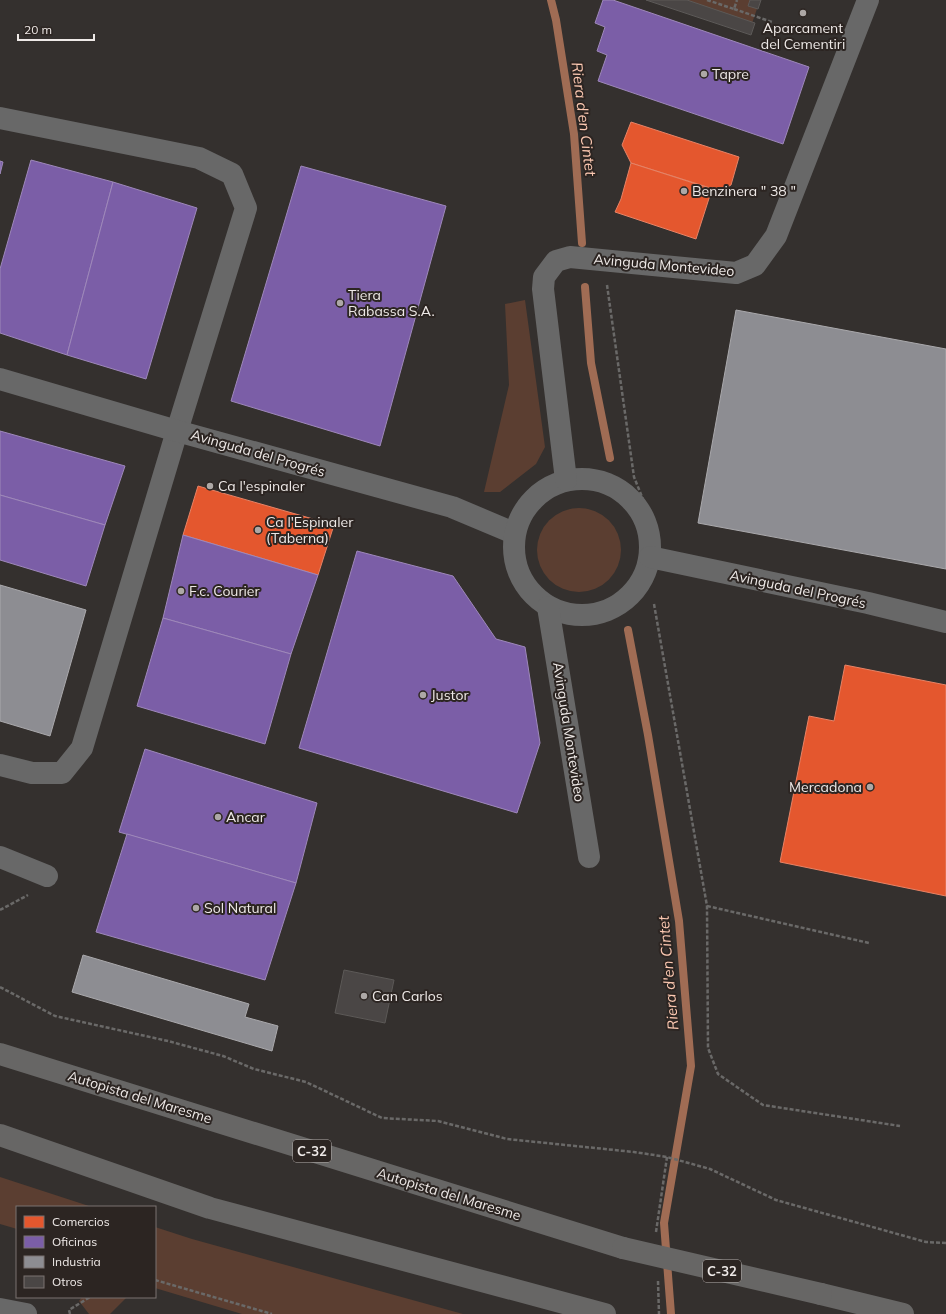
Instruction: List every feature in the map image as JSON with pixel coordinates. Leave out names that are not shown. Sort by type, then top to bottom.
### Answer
[{"type":"highway","name":"Autopista del Maresme","points":[[0,1054],[623,1248],[903,1314]]},
{"type":"highway","points":[[0,1135],[210,1208],[599,1312]]},
{"type":"street","name":"Avinguda Montevideo","points":[[566,480],[543,289],[544,277],[556,261],[570,257],[736,273],[755,265],[776,236],[868,0]]},
{"type":"street","points":[[0,118],[199,158],[232,174],[246,208],[177,431],[82,748],[62,773],[32,773],[0,765]]},
{"type":"street","name":"Avinguda del Progrés","points":[[0,379],[177,431],[452,508],[514,533]]},
{"type":"street","points":[[566,480],[599,480],[625,493],[640,512],[659,560],[630,596],[610,609],[581,616],[548,607],[528,590],[517,568],[514,533],[521,514],[536,496],[566,480]]},
{"type":"street","name":"Avinguda del Progrés","points":[[659,560],[868,603],[946,622]]},
{"type":"street","name":"Avinguda Montevideo","points":[[548,607],[589,857]]},
{"type":"street","points":[[0,857],[46,876]]},
{"type":"street","points":[[0,1309],[26,1314]]},
{"type":"path","points":[[707,0],[772,22]]},
{"type":"path","points":[[734,9],[737,0]]},
{"type":"path","points":[[607,284],[634,477],[659,560]]},
{"type":"path","points":[[654,604],[707,906],[708,1048],[718,1074],[763,1105],[900,1126]]},
{"type":"path","points":[[707,906],[869,943]]},
{"type":"path","points":[[0,987],[55,1016],[168,1041],[222,1056],[254,1069],[306,1082],[382,1118],[438,1121],[507,1139],[634,1152],[667,1157],[710,1169],[776,1200],[926,1242],[946,1243]]},
{"type":"path","points":[[156,1280],[272,1314]]},
{"type":"path","points":[[70,1314],[70,1310],[88,1298]]},
{"type":"shaded area","points":[[650,0],[760,0],[749,32]]},
{"type":"shaded area","points":[[525,300],[545,447],[536,464],[500,492],[484,492],[509,385],[505,304]]},
{"type":"shaded area","points":[[579,508],[595,511],[609,520],[618,534],[621,550],[618,566],[609,580],[595,589],[579,592],[563,589],[549,580],[540,566],[537,550],[540,534],[549,520],[563,511]]},
{"type":"shaded area","points":[[0,1177],[89,1206],[16,1206],[16,1229],[0,1224]]},
{"type":"shaded area","points":[[156,1227],[192,1239],[463,1314],[242,1314],[156,1288]]},
{"type":"shaded area","points":[[81,1298],[126,1298],[110,1314],[89,1314],[79,1301]]},
{"type":"building: Comercios","points":[[631,122],[739,157],[731,185],[720,191],[631,163],[622,145]]},
{"type":"building: Comercios","points":[[631,163],[712,189],[696,239],[615,212],[621,199]]},
{"type":"building: Comercios","name":"Ca l'Espinaler (Taberna)","points":[[198,486],[334,525],[318,575],[183,535]]},
{"type":"building: Comercios","name":"Mercadona","points":[[845,665],[946,685],[946,896],[780,862],[809,716],[834,721]]},
{"type":"building: Oficinas","name":"Tapre","points":[[603,0],[613,0],[809,67],[783,144],[598,81],[607,55],[597,51],[605,27],[595,23]]},
{"type":"building: Oficinas","points":[[31,160],[113,182],[67,355],[0,333],[0,269]]},
{"type":"building: Oficinas","points":[[0,161],[3,162],[0,174]]},
{"type":"building: Oficinas","name":"Tiera Rabassa S.A.","points":[[301,166],[446,206],[380,446],[231,401]]},
{"type":"building: Oficinas","points":[[113,182],[197,208],[146,379],[67,355]]},
{"type":"building: Oficinas","points":[[0,431],[125,466],[105,525],[0,495]]},
{"type":"building: Oficinas","points":[[0,495],[105,525],[86,586],[0,560]]},
{"type":"building: Oficinas","name":"F.c. Courier","points":[[183,535],[318,575],[291,654],[163,618]]},
{"type":"building: Oficinas","name":"Justor","points":[[357,551],[453,576],[496,639],[525,647],[540,743],[517,813],[299,748]]},
{"type":"building: Oficinas","points":[[163,618],[291,654],[265,744],[137,706]]},
{"type":"building: Oficinas","name":"Ancar","points":[[145,749],[317,803],[296,883],[119,832]]},
{"type":"building: Oficinas","name":"Sol Natural","points":[[127,834],[296,883],[265,980],[96,932]]},
{"type":"building: Industria","points":[[736,310],[946,349],[946,569],[698,523]]},
{"type":"building: Industria","points":[[0,585],[86,610],[50,736],[0,721]]},
{"type":"building: Industria","points":[[83,955],[249,1004],[245,1017],[278,1026],[272,1051],[72,992]]},
{"type":"building: Otros","points":[[646,0],[687,0],[755,23],[751,35]]},
{"type":"building: Otros","points":[[750,0],[761,0],[758,9],[748,6]]},
{"type":"building: Otros","name":"Can Carlos","points":[[344,970],[394,980],[385,1023],[335,1013]]},
{"type":"waterway","name":"Riera d'en Cintet","points":[[551,0],[556,20],[574,134],[582,243]]},
{"type":"waterway","name":"Riera d'en Cintet","points":[[585,287],[591,363],[610,458]]},
{"type":"waterway","name":"Riera d'en Cintet","points":[[628,630],[648,735],[679,921],[691,1066],[664,1223],[671,1314]]},
{"type":"place","name":"Aparcament del Cementiri","points":[[803,13]]},
{"type":"place","name":"Tapre","points":[[704,74]]},
{"type":"place","name":"Benzinera \" 38 \"","points":[[684,191]]},
{"type":"place","name":"Tiera Rabassa S.A.","points":[[340,303]]},
{"type":"place","name":"Ca l'espinaler","points":[[210,486]]},
{"type":"place","name":"Ca l'Espinaler (Taberna)","points":[[258,530]]},
{"type":"place","name":"F.c. Courier","points":[[181,591]]},
{"type":"place","name":"Justor","points":[[423,695]]},
{"type":"place","name":"Mercadona","points":[[870,787]]},
{"type":"place","name":"Ancar","points":[[218,817]]},
{"type":"place","name":"Sol Natural","points":[[196,908]]},
{"type":"place","name":"Can Carlos","points":[[364,996]]}]
